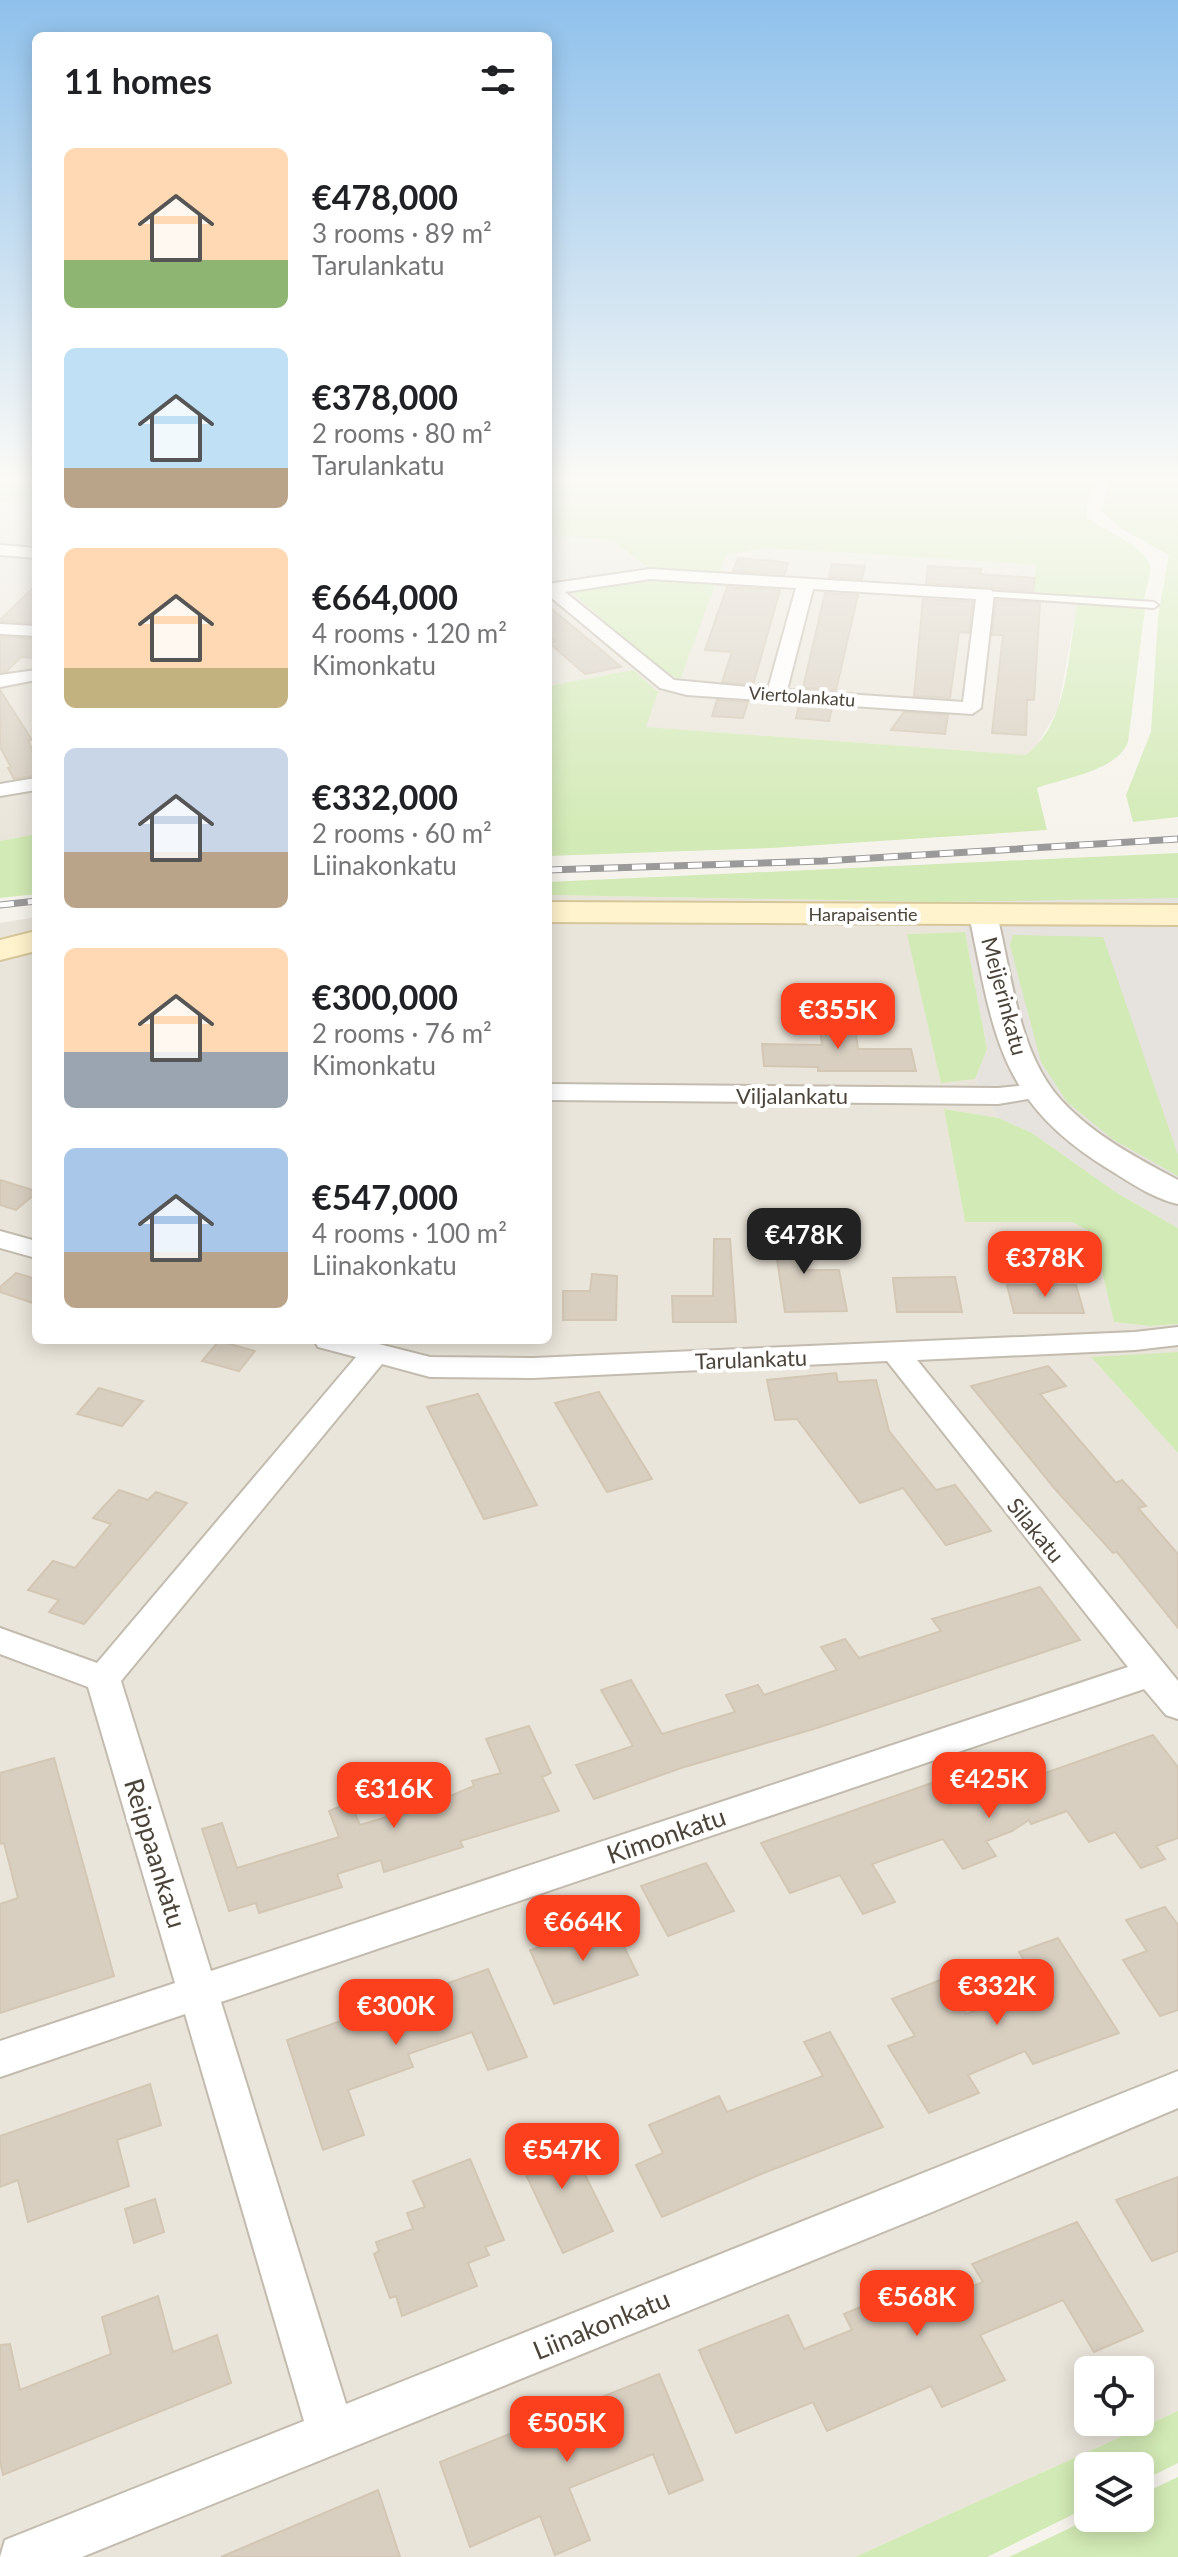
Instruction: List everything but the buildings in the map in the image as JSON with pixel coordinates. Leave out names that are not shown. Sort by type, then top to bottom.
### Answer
[{"type":"main road","name":"Harapaisentie","points":[[552,912],[1178,915]]},
{"type":"main road","points":[[0,950],[32,942]]},
{"type":"street","name":"Viertolankatu","points":[[566,602],[667,684],[776,695],[972,708],[984,602]]},
{"type":"street","points":[[776,695],[801,602]]},
{"type":"street","points":[[0,629],[32,631]]},
{"type":"street","points":[[0,681],[29,676]]},
{"type":"street","points":[[0,790],[32,785]]},
{"type":"street","name":"Meijerinkatu","points":[[983,915],[1016,1051],[1037,1091],[1055,1112],[1111,1157],[1178,1194]]},
{"type":"street","name":"Viljalankatu","points":[[552,1092],[998,1096],[1037,1091]]},
{"type":"street","points":[[0,1239],[32,1249]]},
{"type":"street","name":"Tarulankatu","points":[[341,1344],[430,1367],[533,1368],[1135,1341],[1178,1336]]},
{"type":"street","name":"Silakatu","points":[[895,1352],[1178,1706]]},
{"type":"street","points":[[0,1641],[103,1679],[374,1354]]},
{"type":"street","name":"Kimonkatu","points":[[0,2059],[1151,1673]]},
{"type":"street","name":"Reippaankatu","points":[[103,1679],[331,2432]]},
{"type":"street","name":"Liinakonkatu","points":[[22,2557],[903,2204],[1178,2089]]},
{"type":"lane","points":[[1113,602],[1154,605]]},
{"type":"shaded area","points":[[0,602],[32,602],[32,835],[0,841]]},
{"type":"shaded area","points":[[552,602],[1092,602],[1095,605],[1077,605],[1058,709],[1036,747],[1026,755],[645,727],[633,670],[552,685]]},
{"type":"shaded area","points":[[552,895],[937,902],[965,932],[908,934],[941,1082],[975,1079],[999,1118],[944,1109],[965,1222],[1072,1222],[1093,1233],[1114,1322],[1150,1326],[1178,1324],[1178,1352],[1092,1358],[1178,1453],[1178,2411],[1154,2422],[1154,2356],[1074,2356],[1074,2436],[1123,2436],[1087,2452],[1074,2452],[1074,2458],[855,2557],[0,2557],[0,923],[32,918],[32,1344],[552,1344]]},
{"type":"shaded area","points":[[1178,898],[1178,1228],[1117,1193],[1032,1133],[999,1118],[975,1079],[987,1049],[965,932],[937,902]]},
{"type":"green space","points":[[583,602],[709,602],[680,680],[655,666]]},
{"type":"green space","points":[[1160,602],[1178,602],[1178,817],[1133,822],[1126,795],[1151,732]]},
{"type":"green space","points":[[1111,603],[1145,608],[1128,742],[1122,752],[1101,767],[1037,788],[1047,830],[772,848],[552,856],[552,685],[633,670],[658,692],[646,727],[1026,755],[1051,725],[1059,706],[1077,605]]},
{"type":"green space","points":[[32,835],[32,894],[0,898],[0,841]]},
{"type":"green space","points":[[1178,853],[1178,898],[936,902],[552,895],[552,882]]},
{"type":"green space","points":[[965,932],[987,1049],[975,1079],[941,1083],[907,934]]},
{"type":"green space","points":[[1013,935],[1103,937],[1178,1155],[1178,1176],[1114,1140],[1067,1102],[1041,1062],[1010,945]]},
{"type":"green space","points":[[944,1109],[999,1118],[1032,1133],[1117,1193],[1178,1228],[1178,1324],[1150,1326],[1114,1322],[1093,1233],[1072,1222],[965,1222]]},
{"type":"green space","points":[[1178,1352],[1178,1453],[1091,1357]]},
{"type":"green space","points":[[1178,2411],[1178,2463],[1154,2475],[1154,2452],[1087,2452],[1123,2436],[1154,2436],[1154,2422]]},
{"type":"green space","points":[[1074,2458],[1074,2514],[987,2557],[855,2557]]},
{"type":"green space","points":[[1178,2477],[1178,2557],[1009,2557],[1074,2526],[1074,2532],[1154,2532],[1154,2488]]},
{"type":"railway","points":[[552,870],[823,861],[1178,839]]},
{"type":"railway","points":[[0,905],[32,901]]}]
